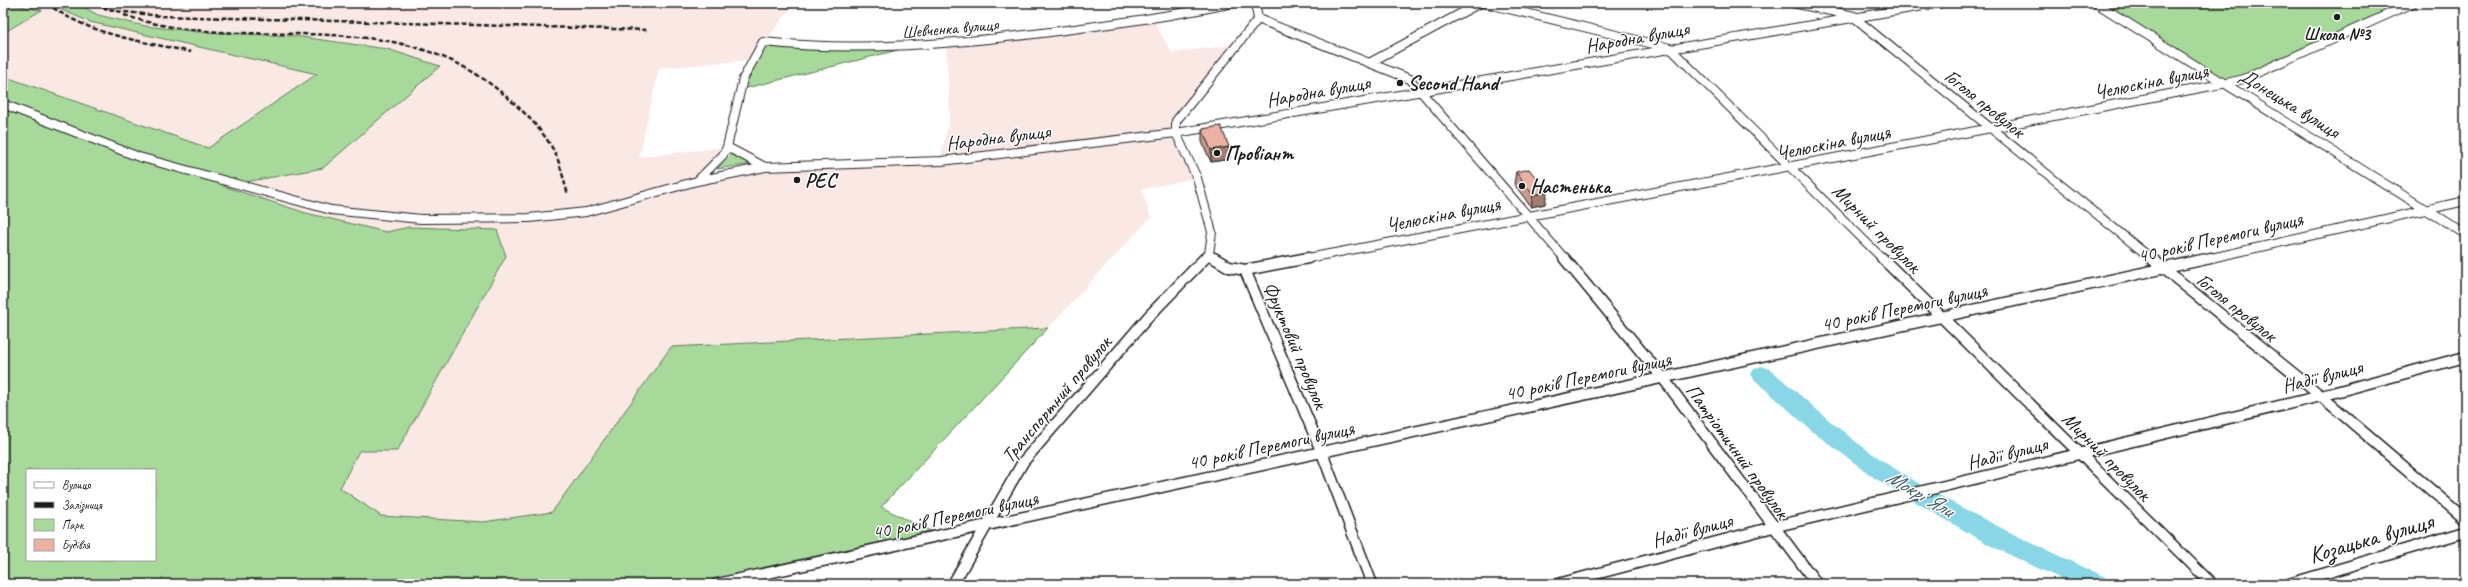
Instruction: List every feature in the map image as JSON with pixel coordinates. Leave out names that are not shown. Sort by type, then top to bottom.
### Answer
[{"type":"street","name":"Шевченка вулиця","points":[[727,147],[742,82],[750,60],[763,42],[807,47],[901,48],[950,44],[1152,19],[1234,3]]},
{"type":"street","points":[[1209,254],[1212,232],[1197,178],[1176,133],[1176,121],[1258,19],[1255,3]]},
{"type":"street","points":[[1371,62],[1480,3]]},
{"type":"street","points":[[1484,3],[1670,48]]},
{"type":"street","name":"Гоголя провулок","points":[[1793,3],[1857,18],[1990,129],[2321,396],[2465,519]]},
{"type":"street","name":"Народна вулиця","points":[[3,104],[138,157],[331,210],[421,219],[528,218],[586,212],[697,181],[765,167],[941,161],[1176,133],[1940,3]]},
{"type":"street","name":"Донецька вулиця","points":[[2096,3],[2227,83],[2465,234]]},
{"type":"street","name":"Челюскіна вулиця","points":[[1245,270],[2244,80],[2413,3]]},
{"type":"street","name":"Патріотичний провулок","points":[[1258,19],[1410,78],[1529,215],[1663,378],[1817,584]]},
{"type":"street","name":"Мирний провулок","points":[[1670,48],[2212,584]]},
{"type":"street","points":[[697,181],[723,155],[727,147],[765,167]]},
{"type":"street","name":"40 років Перемоги вулиця","points":[[717,584],[2162,269],[2465,201]]},
{"type":"street","name":"Фруктовий провулок","points":[[1209,254],[1219,263],[1232,269],[1245,270],[1322,453],[1372,584]]},
{"type":"street","name":"Транспортний провулок","points":[[953,584],[984,527],[1023,462],[1149,316],[1209,254]]},
{"type":"street","name":"Надії вулиця","points":[[1558,584],[1773,527],[2321,396],[2465,357]]},
{"type":"street","name":"Козацька вулиця","points":[[2288,584],[2465,532]]},
{"type":"shaded area","points":[[3,3],[795,3],[750,60],[659,68],[639,157],[727,147],[698,180],[765,167],[940,161],[950,116],[946,46],[1153,20],[1172,53],[1238,44],[1176,121],[1197,178],[1141,189],[1151,217],[1048,328],[671,347],[552,512],[483,522],[381,516],[340,489],[452,262],[290,235],[3,104]]},
{"type":"green space","points":[[3,3],[42,10],[3,33],[3,24],[7,22],[3,20]]},
{"type":"green space","points":[[58,3],[76,3],[98,15],[145,26],[199,32],[294,36],[387,49],[440,66],[323,168],[223,186],[306,213],[386,232],[409,227],[497,230],[506,256],[397,451],[359,451],[340,488],[381,516],[483,522],[552,512],[671,347],[1048,328],[881,507],[941,536],[717,584],[3,584],[3,76],[208,148],[317,74],[90,22],[62,10]]},
{"type":"green space","points":[[2096,3],[2413,3],[2227,83]]},
{"type":"green space","points":[[763,42],[807,47],[898,50],[739,90]]},
{"type":"green space","points":[[733,154],[752,164],[717,169]]},
{"type":"building","points":[[1221,126],[1229,147],[1211,150],[1202,129]]},
{"type":"building","points":[[1529,169],[1547,192],[1533,195],[1516,172]]},
{"type":"waterway","name":"Мокрі Яли","points":[[1762,374],[1821,426],[1884,473],[1999,539],[2096,584]]},
{"type":"railway","points":[[47,3],[79,23],[97,30],[134,40],[191,52]]},
{"type":"railway","points":[[88,3],[115,11],[162,16],[648,30]]},
{"type":"railway","points":[[561,3],[641,5]]},
{"type":"railway","points":[[124,15],[170,27],[217,32],[312,34],[359,37],[404,45],[449,60],[492,85],[518,107],[542,132],[554,151],[568,194]]},
{"type":"place","name":"Школа №3","points":[[2337,17]]},
{"type":"place","name":"Second Hand","points":[[1400,83]]},
{"type":"place","name":"Провіант","points":[[1217,153]]},
{"type":"place","name":"РЕС","points":[[797,180]]},
{"type":"place","name":"Настенька","points":[[1522,186]]}]
